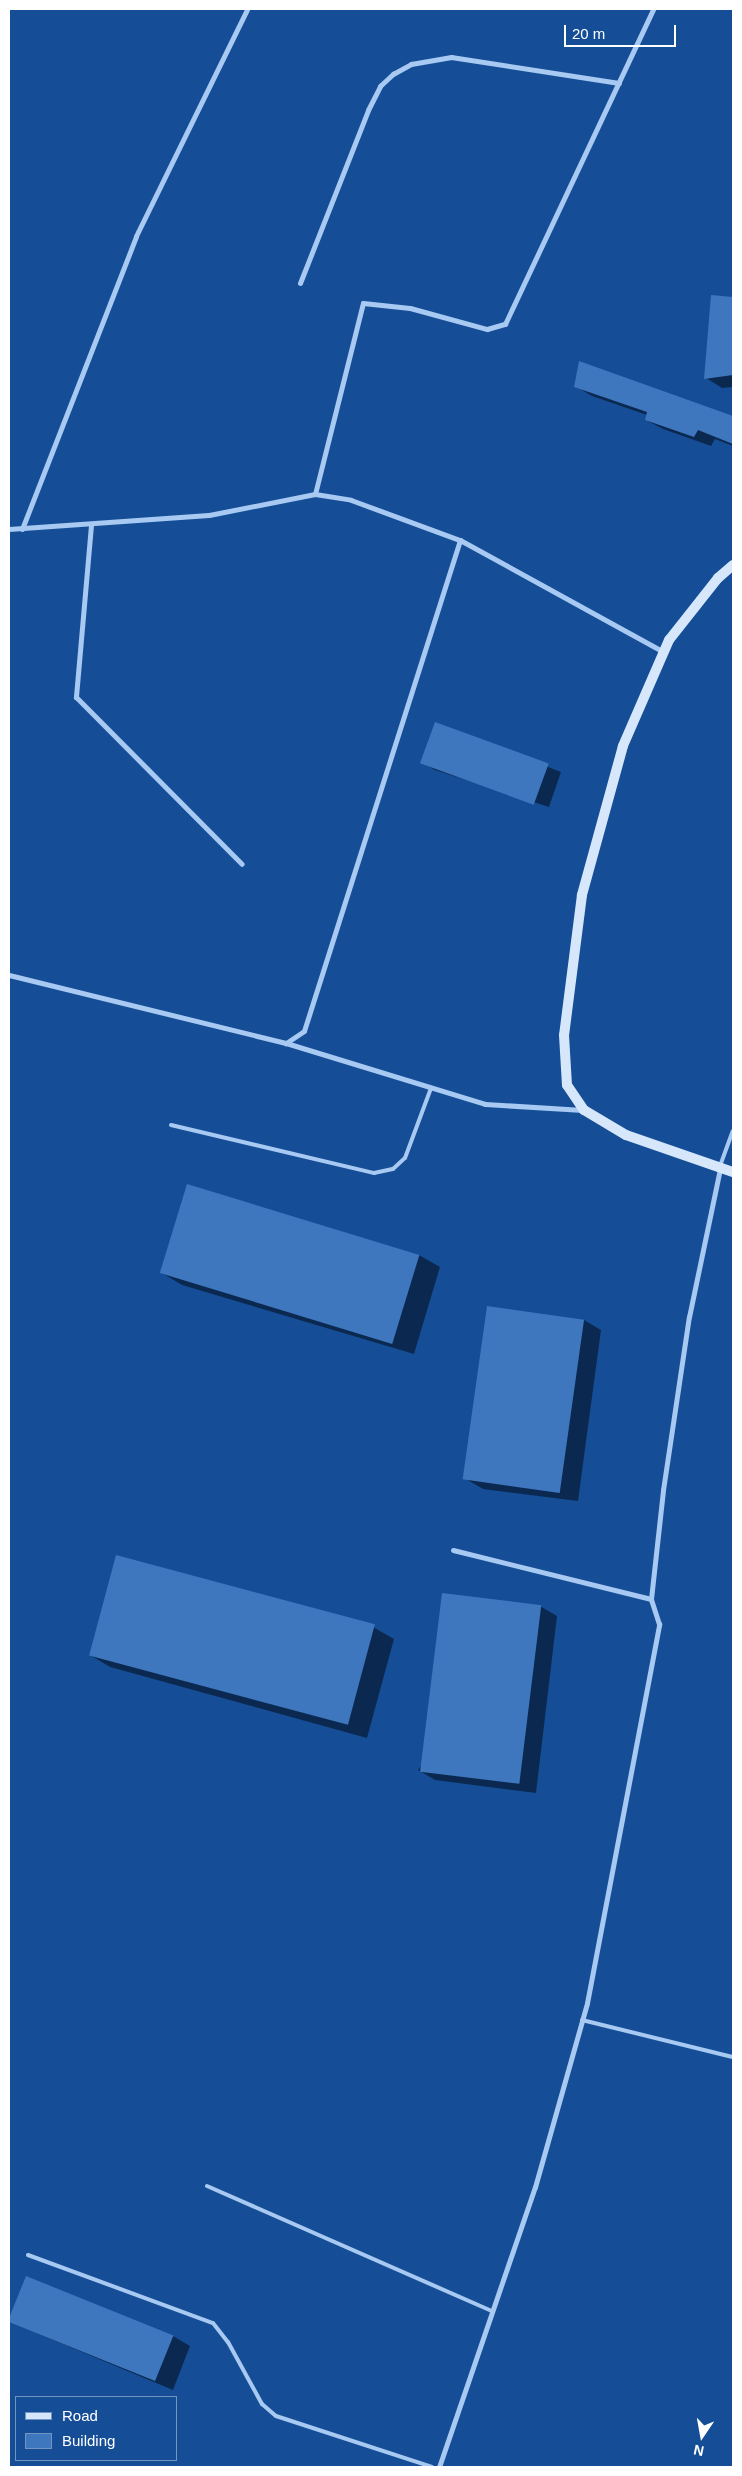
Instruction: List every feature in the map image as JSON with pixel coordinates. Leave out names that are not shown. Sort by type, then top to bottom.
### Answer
[{"type":"street","points":[[22,528],[136,236],[247,9]]},
{"type":"street","points":[[315,494],[363,303],[410,308],[486,330],[505,324],[653,9]]},
{"type":"street","points":[[300,283],[368,110],[380,86],[393,74],[411,64],[452,57],[619,83]]},
{"type":"street","points":[[9,529],[91,525],[209,514],[315,494],[351,500],[460,540],[664,652]]},
{"type":"street","points":[[91,525],[76,697],[242,864]]},
{"type":"street","points":[[286,1044],[304,1031],[460,540]]},
{"type":"street","points":[[733,565],[718,578],[664,652],[623,746],[582,895],[564,1035],[568,1085],[584,1110],[626,1135],[733,1172]]},
{"type":"street","points":[[9,975],[286,1044],[486,1104],[584,1110]]},
{"type":"street","points":[[439,2467],[535,2187],[582,2020],[659,1624],[651,1599],[689,1317],[720,1167]]},
{"type":"street","points":[[453,1550],[651,1599]]},
{"type":"lane","points":[[171,1125],[374,1173],[392,1169],[405,1158],[431,1088]]},
{"type":"lane","points":[[720,1167],[733,1131]]},
{"type":"lane","points":[[582,2020],[733,2057]]},
{"type":"lane","points":[[207,2186],[492,2311]]},
{"type":"lane","points":[[28,2255],[213,2322],[228,2342],[262,2404],[276,2416],[432,2467]]},
{"type":"building","points":[[711,295],[733,297],[733,375],[704,379]]},
{"type":"building","points":[[579,361],[733,416],[733,444],[698,430],[694,437],[645,420],[647,412],[574,387]]},
{"type":"building","points":[[435,722],[549,763],[534,805],[420,763]]},
{"type":"building","points":[[187,1184],[419,1255],[392,1344],[160,1273]]},
{"type":"building","points":[[487,1306],[584,1320],[560,1493],[463,1479]]},
{"type":"building","points":[[116,1555],[375,1624],[348,1725],[89,1655]]},
{"type":"building","points":[[442,1593],[541,1605],[519,1784],[420,1772]]},
{"type":"building","points":[[26,2276],[173,2336],[155,2381],[9,2322]]}]
